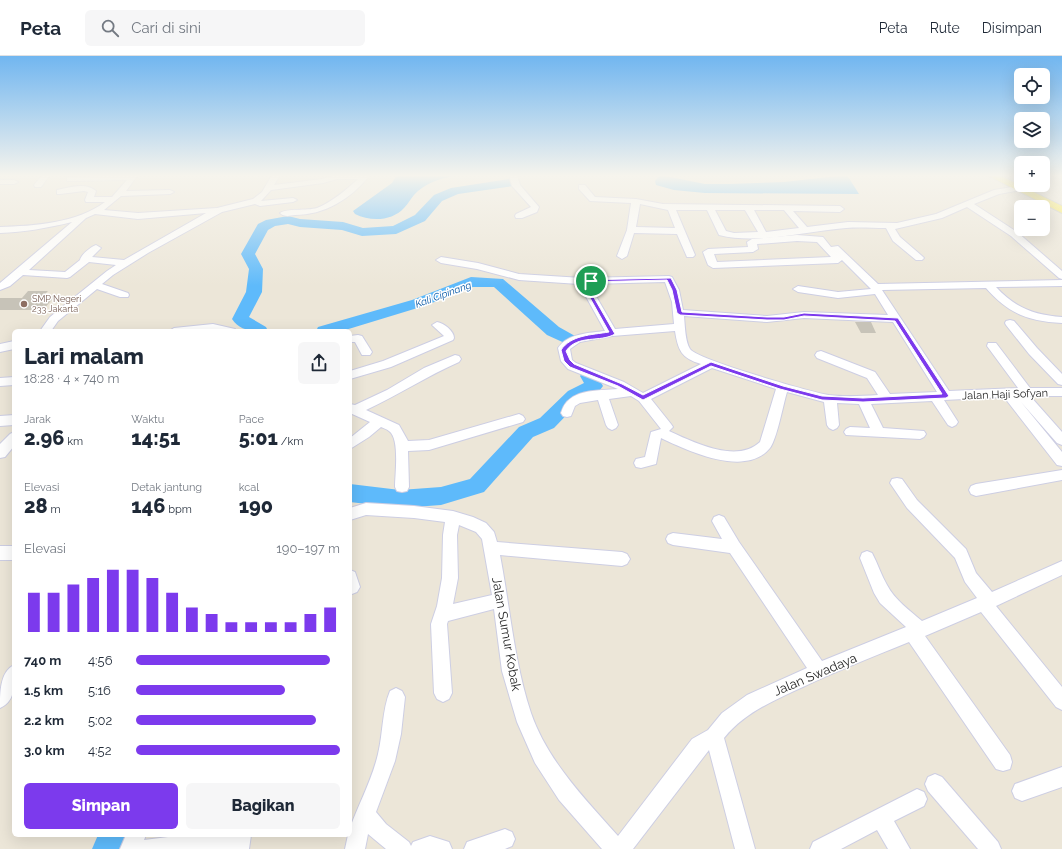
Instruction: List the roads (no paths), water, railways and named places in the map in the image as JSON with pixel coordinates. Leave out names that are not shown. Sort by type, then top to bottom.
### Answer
[{"type":"street","points":[[96,212],[138,216],[192,212]]},
{"type":"street","points":[[0,230],[30,227],[83,217],[96,212]]},
{"type":"street","points":[[46,329],[54,319],[95,285],[125,263],[215,212]]},
{"type":"street","points":[[284,213],[297,212]]},
{"type":"street","points":[[519,216],[530,212]]},
{"type":"street","points":[[622,256],[631,230],[634,212]]},
{"type":"street","points":[[669,212],[690,255]]},
{"type":"street","points":[[712,212],[722,233],[734,236],[764,235],[860,224],[889,226],[924,220],[946,212]]},
{"type":"street","points":[[751,212],[764,235]]},
{"type":"street","points":[[789,212],[805,230]]},
{"type":"street","points":[[980,212],[1014,234],[1062,276]]},
{"type":"street","points":[[0,287],[6,286],[83,217]]},
{"type":"street","points":[[889,226],[896,239],[919,258]]},
{"type":"street","points":[[818,229],[842,260]]},
{"type":"street","points":[[631,230],[679,232]]},
{"type":"street","points":[[842,260],[713,265],[708,252],[753,249],[752,242],[817,238],[824,242],[842,260],[877,289],[941,396],[952,422]]},
{"type":"street","points":[[22,272],[67,275],[86,260],[84,259],[96,248]]},
{"type":"street","points":[[86,260],[125,263]]},
{"type":"street","points":[[441,260],[478,266],[519,277],[582,281],[669,279],[674,290],[680,313],[680,327],[577,339],[568,345],[564,350],[569,364],[639,395],[667,427]]},
{"type":"street","points":[[582,281],[612,334]]},
{"type":"street","points":[[798,289],[838,294],[877,289],[1062,282]]},
{"type":"street","points":[[988,284],[1004,302],[1015,310],[1040,319],[1062,320]]},
{"type":"street","points":[[95,285],[124,294]]},
{"type":"street","points":[[680,313],[767,319],[804,315],[896,319]]},
{"type":"street","points":[[1010,323],[1033,351],[1062,381]]},
{"type":"street","points":[[352,374],[387,364],[449,338],[449,335],[437,325]]},
{"type":"street","points":[[194,329],[213,327],[222,329]]},
{"type":"street","name":"Jalan Haji Sofyan","points":[[680,327],[682,345],[685,353],[695,359],[782,388],[830,399],[863,400],[1018,392],[1062,392]]},
{"type":"street","points":[[352,339],[358,338],[366,352]]},
{"type":"street","points":[[0,348],[12,345]]},
{"type":"street","points":[[992,346],[1018,392],[1062,462]]},
{"type":"street","points":[[821,355],[871,375],[886,399]]},
{"type":"street","points":[[352,409],[392,393],[428,371],[455,359]]},
{"type":"street","points":[[567,413],[569,405],[574,399],[602,395],[639,395],[712,364]]},
{"type":"street","points":[[0,382],[12,381]]},
{"type":"street","points":[[641,463],[651,460],[655,435],[659,433],[662,433],[684,444],[714,454],[749,456],[762,451],[766,444],[782,388]]},
{"type":"street","points":[[1018,392],[1062,440]]},
{"type":"street","points":[[602,395],[612,425]]},
{"type":"street","points":[[830,399],[833,426]]},
{"type":"street","points":[[863,400],[879,433]]},
{"type":"street","points":[[352,409],[395,428],[401,439],[402,446],[402,487]]},
{"type":"street","points":[[402,446],[429,445],[519,419]]},
{"type":"street","points":[[0,421],[12,420]]},
{"type":"street","points":[[352,443],[365,434],[379,421]]},
{"type":"street","points":[[850,432],[920,434]]},
{"type":"street","points":[[0,453],[12,440]]},
{"type":"street","points":[[976,490],[1062,475]]},
{"type":"street","points":[[897,483],[912,504],[961,554],[970,578],[986,602],[1062,701]]},
{"type":"street","name":"Jalan Sumur Kobak","points":[[352,513],[366,509],[453,517],[468,520],[486,530],[489,536],[501,600],[510,671],[523,716],[542,756],[566,793],[616,849]]},
{"type":"street","points":[[443,693],[439,624],[445,606],[450,578],[450,535],[453,517]]},
{"type":"street","points":[[719,521],[734,547],[819,671]]},
{"type":"street","points":[[673,539],[734,547]]},
{"type":"street","points":[[491,548],[622,559]]},
{"type":"street","points":[[0,553],[12,553]]},
{"type":"street","points":[[867,558],[874,570],[882,592],[888,601],[917,632],[1003,762]]},
{"type":"street","name":"Jalan Swadaya","points":[[620,849],[699,746],[714,736],[728,719],[753,701],[819,671],[917,632],[1062,568]]},
{"type":"street","points":[[441,615],[501,600]]},
{"type":"street","points":[[0,699],[9,676]]},
{"type":"street","points":[[355,849],[357,836],[376,792],[386,761],[396,697]]},
{"type":"street","points":[[714,736],[745,849]]},
{"type":"street","points":[[1022,791],[1062,777]]},
{"type":"street","points":[[935,784],[991,849]]},
{"type":"street","points":[[820,849],[917,800]]},
{"type":"street","points":[[365,815],[379,831],[402,849]]},
{"type":"street","points":[[881,818],[900,849]]},
{"type":"street","points":[[130,849],[135,837]]},
{"type":"street","points":[[474,849],[505,839]]},
{"type":"street","points":[[147,849],[235,842]]},
{"type":"street","points":[[420,849],[429,846],[442,849]]},
{"type":"water","points":[[354,212],[399,212],[394,216],[381,219],[361,217]]},
{"type":"waterway","name":"Kali Cipinang","points":[[257,329],[240,319],[254,292],[256,269],[248,254],[263,227],[271,223],[288,220],[300,223],[343,226],[362,232],[396,230],[420,218],[425,212]]},
{"type":"waterway","name":"Kali Cipinang","points":[[331,329],[418,303],[471,282],[498,282],[553,331],[569,340]]},
{"type":"waterway","name":"Kali Cipinang","points":[[352,493],[400,499],[441,496],[477,486],[526,432],[547,423],[574,396],[594,386],[589,376]]},
{"type":"waterway","name":"Kali Cipinang","points":[[108,849],[114,837]]},
{"type":"place","name":"SMP Negeri 233 Jakarta","points":[[24,304]]}]
